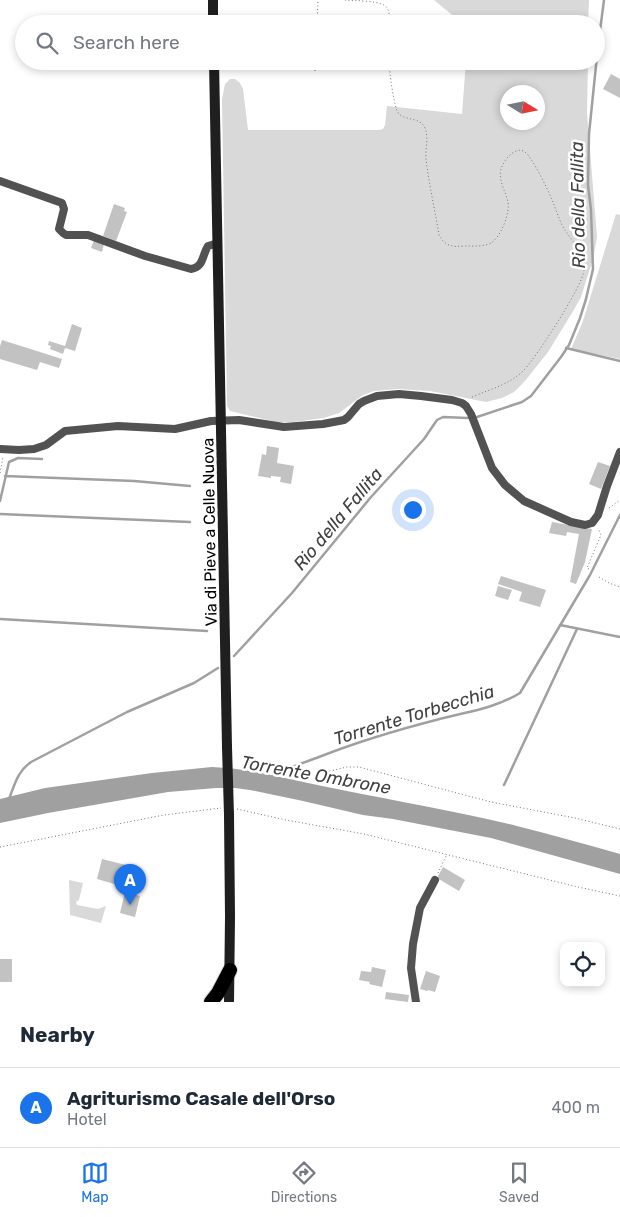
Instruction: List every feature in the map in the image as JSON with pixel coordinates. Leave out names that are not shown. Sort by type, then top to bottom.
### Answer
[{"type":"highway","points":[[211,1002],[230,970]]},
{"type":"main road","points":[[213,0],[214,15]]},
{"type":"main road","name":"Via di Pieve a Celle Nuova","points":[[214,70],[230,810],[229,1002]]},
{"type":"street","points":[[0,181],[62,203],[64,209],[59,229],[66,235],[88,235],[140,254],[191,269],[196,268],[200,264],[208,246],[218,243]]},
{"type":"street","points":[[2,449],[28,450],[40,448],[65,431],[118,426],[179,429],[222,420],[248,420],[284,427],[338,422],[348,417],[359,404],[377,396],[399,394],[452,400],[462,402],[466,406],[471,414],[492,468],[511,491],[524,501],[571,522],[585,525],[589,525],[595,520],[620,452]]},
{"type":"street","points":[[416,1002],[411,968],[413,944],[420,908],[435,880]]},
{"type":"path","points":[[317,15],[318,0]]},
{"type":"path","points":[[345,0],[384,4],[388,10],[388,15]]},
{"type":"path","points":[[389,70],[396,110],[401,115],[422,123],[426,132],[429,184],[440,235],[444,243],[454,246],[482,246],[496,239],[504,224],[509,208],[500,177],[501,170],[509,155],[521,151],[528,155],[544,182],[563,226],[583,260],[584,272],[580,285],[541,348],[522,372],[510,381],[462,402]]},
{"type":"path","points":[[0,473],[2,449]]},
{"type":"path","points":[[589,570],[587,568],[602,535],[595,520]]},
{"type":"path","points":[[599,577],[620,587]]},
{"type":"path","points":[[326,772],[346,767],[359,767],[491,802],[575,818],[620,829]]},
{"type":"path","points":[[0,847],[164,815],[230,810],[364,834],[620,896]]},
{"type":"path","points":[[435,880],[447,854]]},
{"type":"shaded area","points":[[434,0],[589,0],[588,15],[452,15]]},
{"type":"shaded area","points":[[465,70],[588,70],[587,113],[597,237],[593,259],[581,297],[548,352],[514,392],[502,398],[486,402],[430,391],[398,389],[374,391],[363,395],[339,413],[324,418],[293,422],[276,422],[230,411],[227,406],[222,99],[225,84],[230,79],[235,79],[243,89],[248,130],[379,130],[383,129],[387,106],[462,114]]},
{"type":"shaded area","points":[[616,214],[620,215],[620,359],[571,349],[583,321]]},
{"type":"shaded area","points":[[212,767],[261,773],[517,826],[620,854],[620,874],[491,838],[363,815],[235,788],[168,792],[0,823],[0,799],[45,788],[152,773]]},
{"type":"shaded area","points":[[69,880],[83,883],[79,900],[76,902],[77,905],[98,909],[106,906],[101,923],[70,915]]},
{"type":"building","points":[[611,74],[620,79],[620,98],[603,89]]},
{"type":"building","points":[[114,204],[125,208],[124,211],[127,212],[116,241],[103,236]]},
{"type":"building","points":[[94,240],[104,244],[102,252],[91,248]]},
{"type":"building","points":[[72,324],[82,328],[75,351],[65,348],[63,354],[50,349],[49,341],[65,346]]},
{"type":"building","points":[[2,340],[62,359],[59,368],[40,362],[37,370],[0,359]]},
{"type":"building","points":[[267,446],[279,448],[277,463],[294,466],[291,484],[280,482],[281,477],[258,476],[262,454],[266,455]]},
{"type":"building","points":[[598,462],[610,466],[601,489],[589,484]]},
{"type":"building","points":[[552,522],[592,529],[585,562],[576,584],[570,582],[579,534],[567,532],[566,536],[549,533]]},
{"type":"building","points":[[501,576],[546,590],[540,607],[519,601],[522,592],[498,584]]},
{"type":"building","points":[[498,586],[512,590],[508,600],[495,596]]},
{"type":"building","points":[[102,859],[126,865],[121,886],[97,879]]},
{"type":"building","points":[[443,867],[465,880],[459,891],[437,878]]},
{"type":"building","points":[[125,892],[140,896],[135,917],[120,913]]},
{"type":"building","points":[[0,959],[12,959],[12,982],[0,982]]},
{"type":"building","points":[[372,967],[386,970],[382,987],[359,980],[361,971],[371,972]]},
{"type":"building","points":[[426,971],[440,976],[435,992],[420,989]]},
{"type":"building","points":[[386,992],[409,995],[408,1002],[385,999]]},
{"type":"waterway","name":"Rio della Fallita","points":[[602,15],[604,0]]},
{"type":"waterway","name":"Rio della Fallita","points":[[477,417],[522,402],[531,396],[569,345],[580,318],[593,269],[591,210],[588,185],[589,134],[596,70]]},
{"type":"waterway","points":[[566,348],[620,361]]},
{"type":"waterway","name":"Rio della Fallita","points":[[234,656],[292,593],[371,497],[424,439],[437,420],[443,417],[468,418]]},
{"type":"waterway","points":[[0,501],[9,462],[18,458],[42,459]]},
{"type":"waterway","points":[[5,476],[134,481],[190,486]]},
{"type":"waterway","points":[[0,514],[190,522]]},
{"type":"waterway","name":"Torrente Torbecchia","points":[[273,776],[284,770],[362,741],[500,703],[520,693],[590,575],[620,515]]},
{"type":"waterway","points":[[0,619],[207,631]]},
{"type":"waterway","points":[[560,625],[620,637]]},
{"type":"waterway","points":[[504,785],[577,629]]},
{"type":"waterway","name":"Rio della Fallita","points":[[9,799],[19,774],[31,762],[127,712],[194,683],[218,668]]},
{"type":"place","name":"Agriturismo Casale dell'Orso","points":[[130,905]]},
{"type":"water label","name":"Torrente Ombrone","points":[[316,775]]}]
